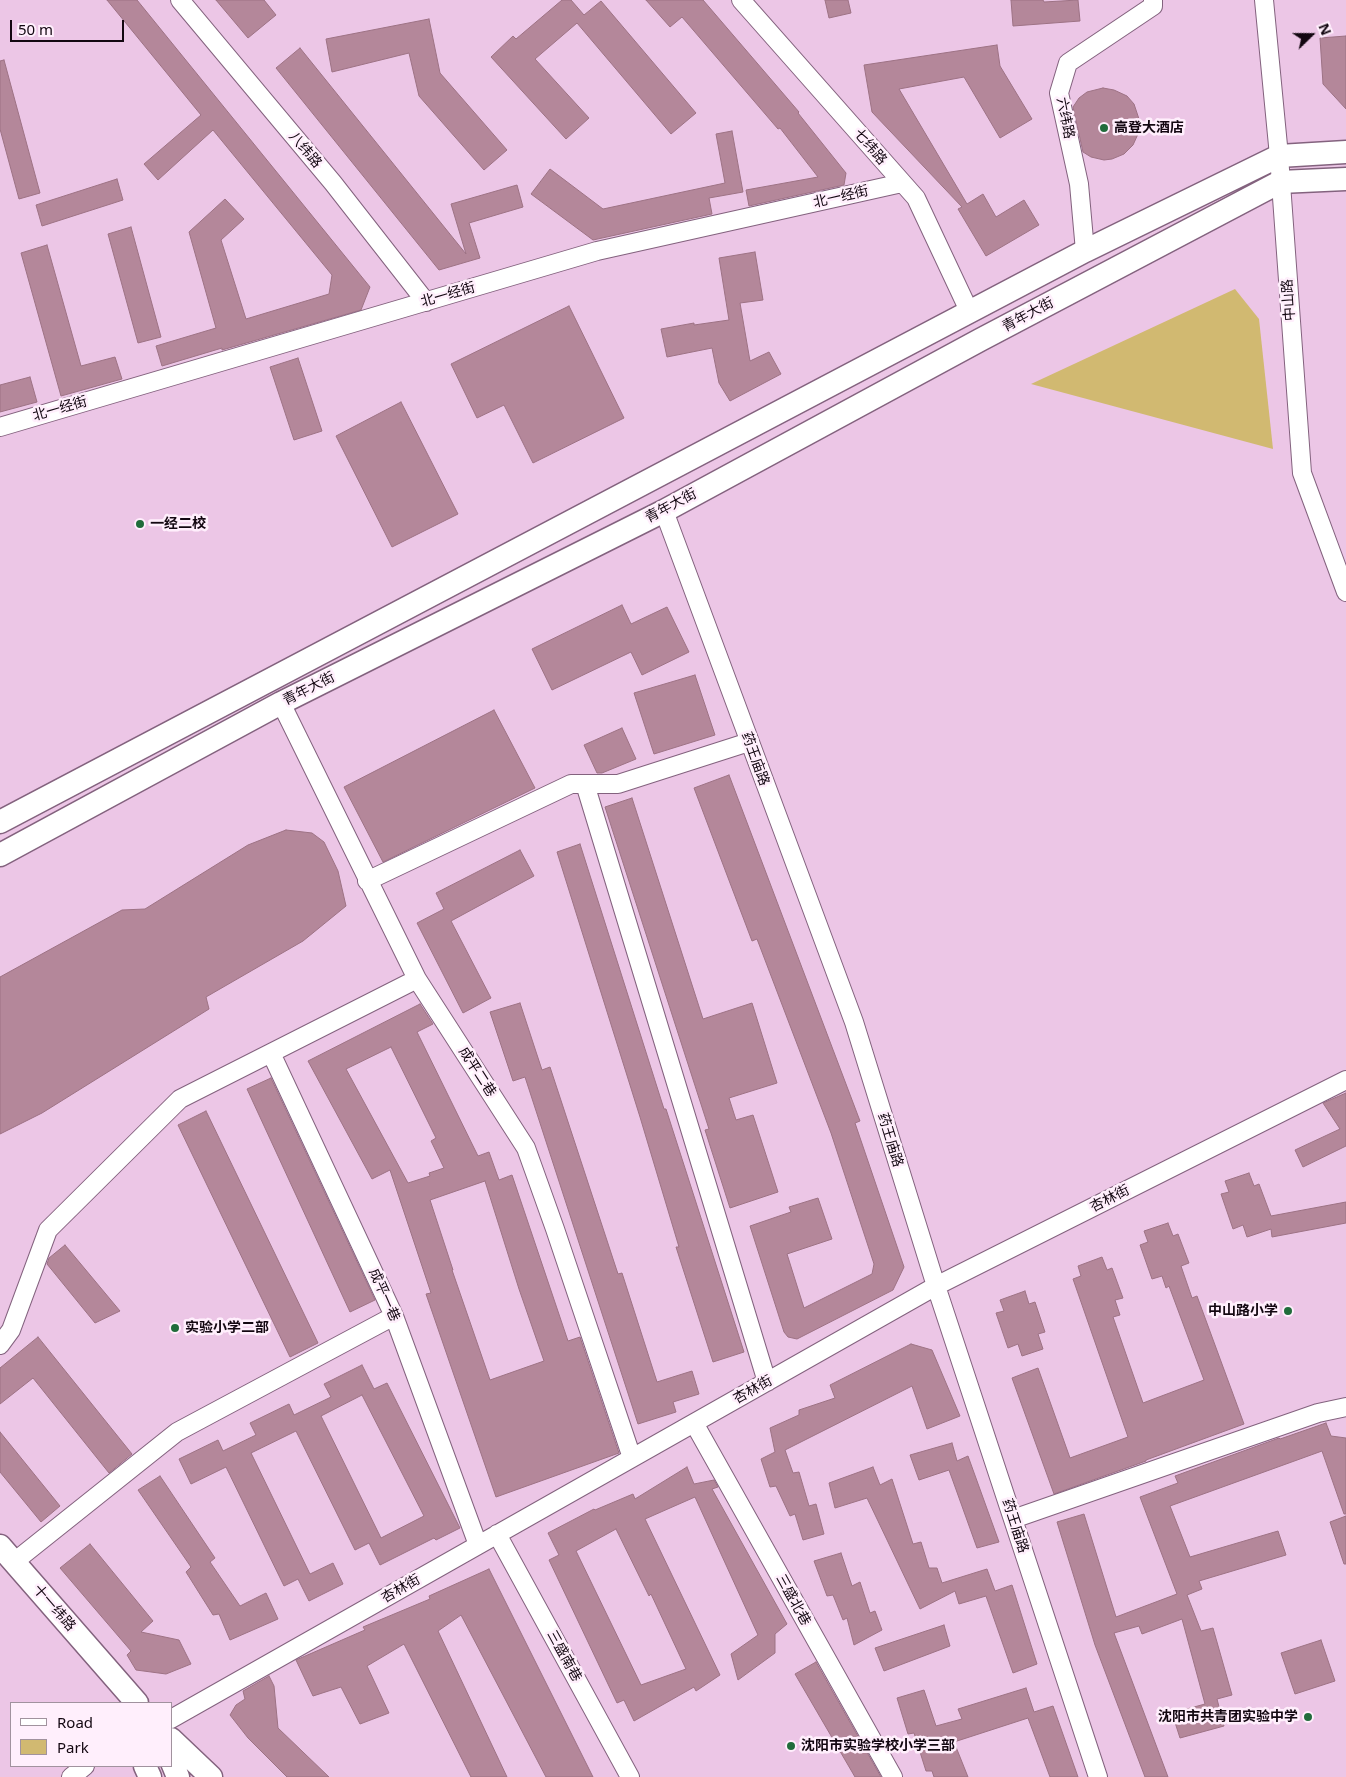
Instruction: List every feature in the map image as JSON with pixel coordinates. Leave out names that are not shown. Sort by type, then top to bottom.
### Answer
[{"type":"main road","name":"青年大街","points":[[0,822],[1085,252],[1279,156],[1346,152]]},
{"type":"main road","name":"青年大街","points":[[0,855],[281,703],[664,510],[980,340],[1280,182],[1346,179]]},
{"type":"main road","name":"十一纬路","points":[[7,1554],[136,1702]]},
{"type":"main road","points":[[108,1670],[121,1702]]},
{"type":"main road","points":[[172,1740],[212,1777]]},
{"type":"main road","points":[[172,1762],[178,1777]]},
{"type":"street","name":"八纬路","points":[[180,0],[333,183],[426,302]]},
{"type":"street","name":"七纬路","points":[[740,0],[916,198],[970,313]]},
{"type":"street","name":"六纬路","points":[[1085,252],[1079,184],[1059,93],[1068,63],[1153,6],[1153,0]]},
{"type":"street","name":"中山路","points":[[1264,0],[1279,156],[1302,473],[1346,592]]},
{"type":"street","name":"北一经街","points":[[0,427],[597,251],[902,183]]},
{"type":"street","name":"药王庙路","points":[[664,510],[854,1022],[936,1286],[1098,1777]]},
{"type":"street","name":"成平二巷","points":[[281,703],[367,881],[417,979],[526,1148],[556,1228],[632,1458]]},
{"type":"street","points":[[367,881],[571,784],[618,784],[749,742]]},
{"type":"street","points":[[585,784],[767,1382]]},
{"type":"street","points":[[0,1345],[11,1330],[48,1230],[180,1100],[417,979]]},
{"type":"street","name":"成平一巷","points":[[271,1053],[394,1316],[478,1545]]},
{"type":"street","name":"杏林街","points":[[172,1718],[936,1286],[1346,1080]]},
{"type":"street","points":[[7,1554],[177,1432],[394,1316]]},
{"type":"street","points":[[1013,1520],[1318,1413],[1346,1407]]},
{"type":"street","name":"三盛北巷","points":[[694,1423],[893,1777]]},
{"type":"street","name":"三盛南巷","points":[[498,1534],[630,1777]]},
{"type":"street","points":[[71,1777],[84,1767]]},
{"type":"green space","points":[[1235,289],[1259,319],[1273,449],[1031,384]]},
{"type":"building","points":[[107,0],[137,0],[370,287],[361,310],[162,366],[156,346],[216,328],[189,232],[225,199],[244,219],[221,240],[246,319],[329,294],[332,275],[213,130],[158,180],[144,164],[201,115]]},
{"type":"building","points":[[216,0],[264,0],[276,15],[248,38]]},
{"type":"building","points":[[562,0],[571,0],[584,15],[601,1],[696,113],[671,134],[577,23],[535,59],[589,118],[566,139],[491,57],[513,36],[516,39]]},
{"type":"building","points":[[646,0],[703,0],[799,112],[846,173],[844,185],[749,206],[746,190],[818,177],[780,128],[778,129],[682,17],[670,27]]},
{"type":"building","points":[[825,0],[848,0],[851,13],[829,18]]},
{"type":"building","points":[[1011,0],[1043,0],[1044,2],[1078,0],[1080,21],[1013,26]]},
{"type":"building","points":[[429,19],[440,73],[507,150],[484,170],[419,96],[409,53],[332,72],[326,39]]},
{"type":"building","points":[[1346,36],[1346,109],[1323,84],[1320,38]]},
{"type":"building","points":[[997,45],[1000,66],[1032,119],[1000,138],[964,77],[899,89],[967,204],[983,194],[996,217],[1024,200],[1039,225],[986,256],[958,209],[962,207],[872,112],[864,65]]},
{"type":"building","points":[[300,48],[466,254],[451,204],[517,185],[523,207],[469,223],[480,258],[439,270],[276,68]]},
{"type":"building","points":[[4,60],[40,193],[19,199],[0,129],[0,61]]},
{"type":"building","name":"高登大酒店","points":[[1103,88],[1114,90],[1127,96],[1134,104],[1140,122],[1138,134],[1133,145],[1124,154],[1104,160],[1091,157],[1083,152],[1073,107],[1079,98],[1087,92]]},
{"type":"building","points":[[732,131],[743,192],[709,198],[712,214],[593,240],[531,194],[550,169],[603,209],[725,183],[716,134]]},
{"type":"building","points":[[117,179],[123,200],[42,226],[36,205]]},
{"type":"building","points":[[131,227],[161,337],[138,343],[108,234]]},
{"type":"building","points":[[47,245],[81,366],[115,357],[122,379],[61,396],[21,253]]},
{"type":"building","points":[[755,252],[763,300],[740,303],[750,361],[769,352],[781,374],[730,401],[719,383],[712,348],[667,357],[661,329],[694,323],[694,325],[729,320],[719,258]]},
{"type":"building","points":[[569,306],[624,418],[533,463],[504,405],[477,418],[451,364]]},
{"type":"building","points":[[298,358],[322,431],[294,440],[270,367]]},
{"type":"building","points":[[30,377],[37,402],[0,412],[0,385]]},
{"type":"building","points":[[401,402],[458,514],[392,547],[336,436]]},
{"type":"building","points":[[622,605],[631,624],[667,607],[689,652],[642,675],[631,652],[552,690],[532,649]]},
{"type":"building","points":[[695,675],[715,735],[654,754],[634,693]]},
{"type":"building","points":[[494,710],[535,788],[383,862],[344,787]]},
{"type":"building","points":[[622,728],[636,759],[602,773],[597,773],[584,745]]},
{"type":"building","points":[[729,775],[860,1121],[855,1123],[904,1267],[893,1290],[797,1339],[788,1337],[784,1332],[750,1226],[791,1212],[789,1207],[818,1198],[832,1239],[787,1254],[804,1308],[872,1274],[874,1264],[831,1133],[757,939],[752,941],[694,788]]},
{"type":"building","points":[[632,798],[703,1019],[752,1003],[777,1083],[729,1098],[736,1120],[753,1115],[778,1192],[730,1208],[705,1130],[709,1129],[605,807]]},
{"type":"building","points":[[286,830],[312,833],[324,842],[338,871],[346,906],[303,941],[206,997],[209,1009],[42,1113],[0,1134],[0,977],[122,910],[145,909],[248,845]]},
{"type":"building","points":[[580,844],[744,1352],[713,1362],[676,1247],[679,1247],[640,1117],[557,852]]},
{"type":"building","points":[[520,850],[534,876],[451,921],[491,998],[463,1013],[417,923],[444,909],[436,893]]},
{"type":"building","points":[[520,1003],[542,1070],[550,1067],[618,1274],[622,1273],[657,1382],[692,1371],[699,1394],[673,1402],[676,1412],[638,1424],[525,1077],[513,1081],[490,1012]]},
{"type":"building","points":[[420,1004],[433,1024],[417,1032],[478,1156],[489,1152],[499,1180],[512,1175],[568,1341],[580,1337],[619,1453],[496,1497],[426,1294],[431,1293],[390,1170],[372,1179],[308,1061]],"holes":[[[391,1047],[436,1138],[431,1141],[444,1168],[429,1173],[430,1176],[408,1183],[346,1069]],[[485,1181],[544,1361],[490,1380],[430,1200]]]},
{"type":"building","points":[[271,1078],[375,1300],[350,1312],[247,1089]]},
{"type":"building","points":[[1346,1093],[1346,1146],[1303,1167],[1295,1150],[1340,1129],[1323,1103]]},
{"type":"building","points":[[206,1111],[318,1343],[290,1357],[178,1125]]},
{"type":"building","points":[[1249,1173],[1254,1186],[1259,1184],[1271,1216],[1346,1202],[1346,1223],[1272,1237],[1271,1229],[1247,1237],[1243,1225],[1233,1229],[1221,1194],[1229,1192],[1225,1181]]},
{"type":"building","points":[[1168,1223],[1173,1236],[1178,1234],[1189,1263],[1181,1266],[1192,1298],[1197,1296],[1244,1424],[1054,1494],[1012,1378],[1038,1368],[1070,1458],[1128,1437],[1073,1279],[1081,1276],[1078,1266],[1102,1257],[1107,1270],[1112,1268],[1123,1298],[1115,1300],[1120,1315],[1113,1317],[1143,1403],[1204,1380],[1169,1286],[1166,1288],[1162,1276],[1152,1279],[1140,1245],[1148,1242],[1144,1231]]},
{"type":"building","points":[[65,1245],[120,1311],[95,1323],[47,1264],[49,1258]]},
{"type":"building","points":[[1025,1291],[1029,1304],[1035,1302],[1045,1332],[1038,1334],[1043,1349],[1022,1356],[1018,1344],[1008,1348],[996,1313],[1004,1311],[1000,1300]]},
{"type":"building","points":[[38,1337],[132,1454],[109,1473],[33,1378],[0,1404],[0,1368]]},
{"type":"building","points":[[911,1344],[932,1350],[960,1416],[927,1429],[912,1386],[785,1450],[793,1473],[799,1472],[809,1506],[816,1504],[824,1534],[803,1540],[795,1514],[790,1516],[776,1486],[770,1487],[761,1459],[775,1452],[770,1428],[799,1415],[799,1410],[835,1398],[830,1385]]},
{"type":"building","points":[[362,1365],[374,1389],[387,1383],[460,1528],[436,1540],[434,1538],[380,1565],[369,1543],[355,1550],[296,1431],[251,1453],[310,1574],[333,1563],[343,1584],[309,1601],[298,1579],[284,1586],[226,1467],[191,1484],[179,1459],[218,1440],[223,1451],[256,1435],[250,1423],[289,1404],[294,1415],[331,1397],[324,1384]],"holes":[[[362,1395],[424,1516],[381,1538],[321,1416]]]},
{"type":"building","points":[[1326,1423],[1331,1436],[1346,1438],[1346,1514],[1344,1514],[1322,1451],[1170,1506],[1190,1557],[1278,1531],[1286,1555],[1199,1581],[1202,1589],[1187,1595],[1201,1631],[1213,1628],[1232,1695],[1217,1699],[1224,1726],[1180,1738],[1172,1713],[1205,1704],[1182,1619],[1142,1634],[1139,1626],[1114,1633],[1168,1777],[1145,1777],[1095,1645],[1057,1522],[1084,1514],[1116,1617],[1177,1594],[1140,1497],[1178,1483],[1175,1476]]},
{"type":"building","points":[[0,1432],[60,1506],[41,1522],[0,1472]]},
{"type":"building","points":[[952,1443],[957,1461],[968,1456],[999,1542],[977,1548],[949,1470],[919,1480],[910,1455]]},
{"type":"building","points":[[687,1467],[694,1484],[714,1480],[718,1487],[712,1489],[787,1624],[775,1634],[775,1653],[738,1680],[731,1654],[758,1635],[695,1497],[645,1519],[720,1675],[696,1691],[694,1687],[634,1721],[624,1700],[617,1703],[549,1560],[559,1555],[548,1533],[594,1509],[633,1494],[635,1499]],"holes":[[[616,1529],[649,1596],[651,1594],[686,1669],[641,1685],[576,1551]]]},
{"type":"building","points":[[873,1467],[880,1485],[892,1479],[913,1544],[921,1542],[929,1568],[937,1568],[942,1583],[987,1569],[995,1591],[1012,1585],[1037,1664],[1013,1673],[986,1596],[959,1604],[955,1591],[920,1609],[867,1498],[835,1508],[829,1483]]},
{"type":"building","points":[[160,1476],[215,1558],[210,1562],[240,1606],[266,1593],[278,1619],[230,1640],[219,1614],[213,1615],[186,1572],[191,1567],[138,1490]]},
{"type":"building","points":[[1346,1516],[1346,1564],[1344,1564],[1330,1522]]},
{"type":"building","points":[[90,1544],[153,1621],[141,1632],[179,1640],[191,1664],[166,1674],[136,1670],[127,1655],[131,1651],[60,1568]]},
{"type":"building","points":[[841,1553],[852,1586],[860,1582],[870,1613],[875,1611],[882,1630],[854,1645],[847,1618],[843,1620],[833,1595],[827,1596],[814,1561]]},
{"type":"building","points":[[489,1569],[593,1777],[546,1777],[461,1615],[438,1631],[507,1777],[471,1777],[404,1644],[367,1666],[389,1713],[360,1724],[341,1687],[313,1696],[296,1660],[365,1630],[363,1627],[430,1599],[429,1596]]},
{"type":"building","points":[[944,1625],[950,1646],[884,1671],[875,1648]]},
{"type":"building","points":[[1321,1640],[1335,1681],[1295,1694],[1281,1653]]},
{"type":"building","points":[[816,1662],[881,1777],[855,1777],[795,1674]]},
{"type":"building","points":[[269,1676],[274,1686],[278,1728],[329,1777],[287,1777],[248,1738],[230,1715],[236,1705],[245,1699],[243,1691]]},
{"type":"building","points":[[1026,1688],[1034,1712],[1053,1706],[1078,1777],[1050,1777],[1028,1718],[954,1742],[968,1777],[934,1777],[932,1771],[926,1771],[914,1733],[908,1734],[897,1698],[924,1690],[936,1726],[962,1719],[958,1709]]},
{"type":"place","name":"高登大酒店","points":[[1104,128]]},
{"type":"place","name":"一经二校","points":[[140,524]]},
{"type":"place","name":"中山路小学","points":[[1288,1311]]},
{"type":"place","name":"实验小学二部","points":[[175,1328]]},
{"type":"place","name":"沈阳市共青团实验中学","points":[[1308,1717]]},
{"type":"place","name":"沈阳市实验学校小学三部","points":[[791,1746]]}]
